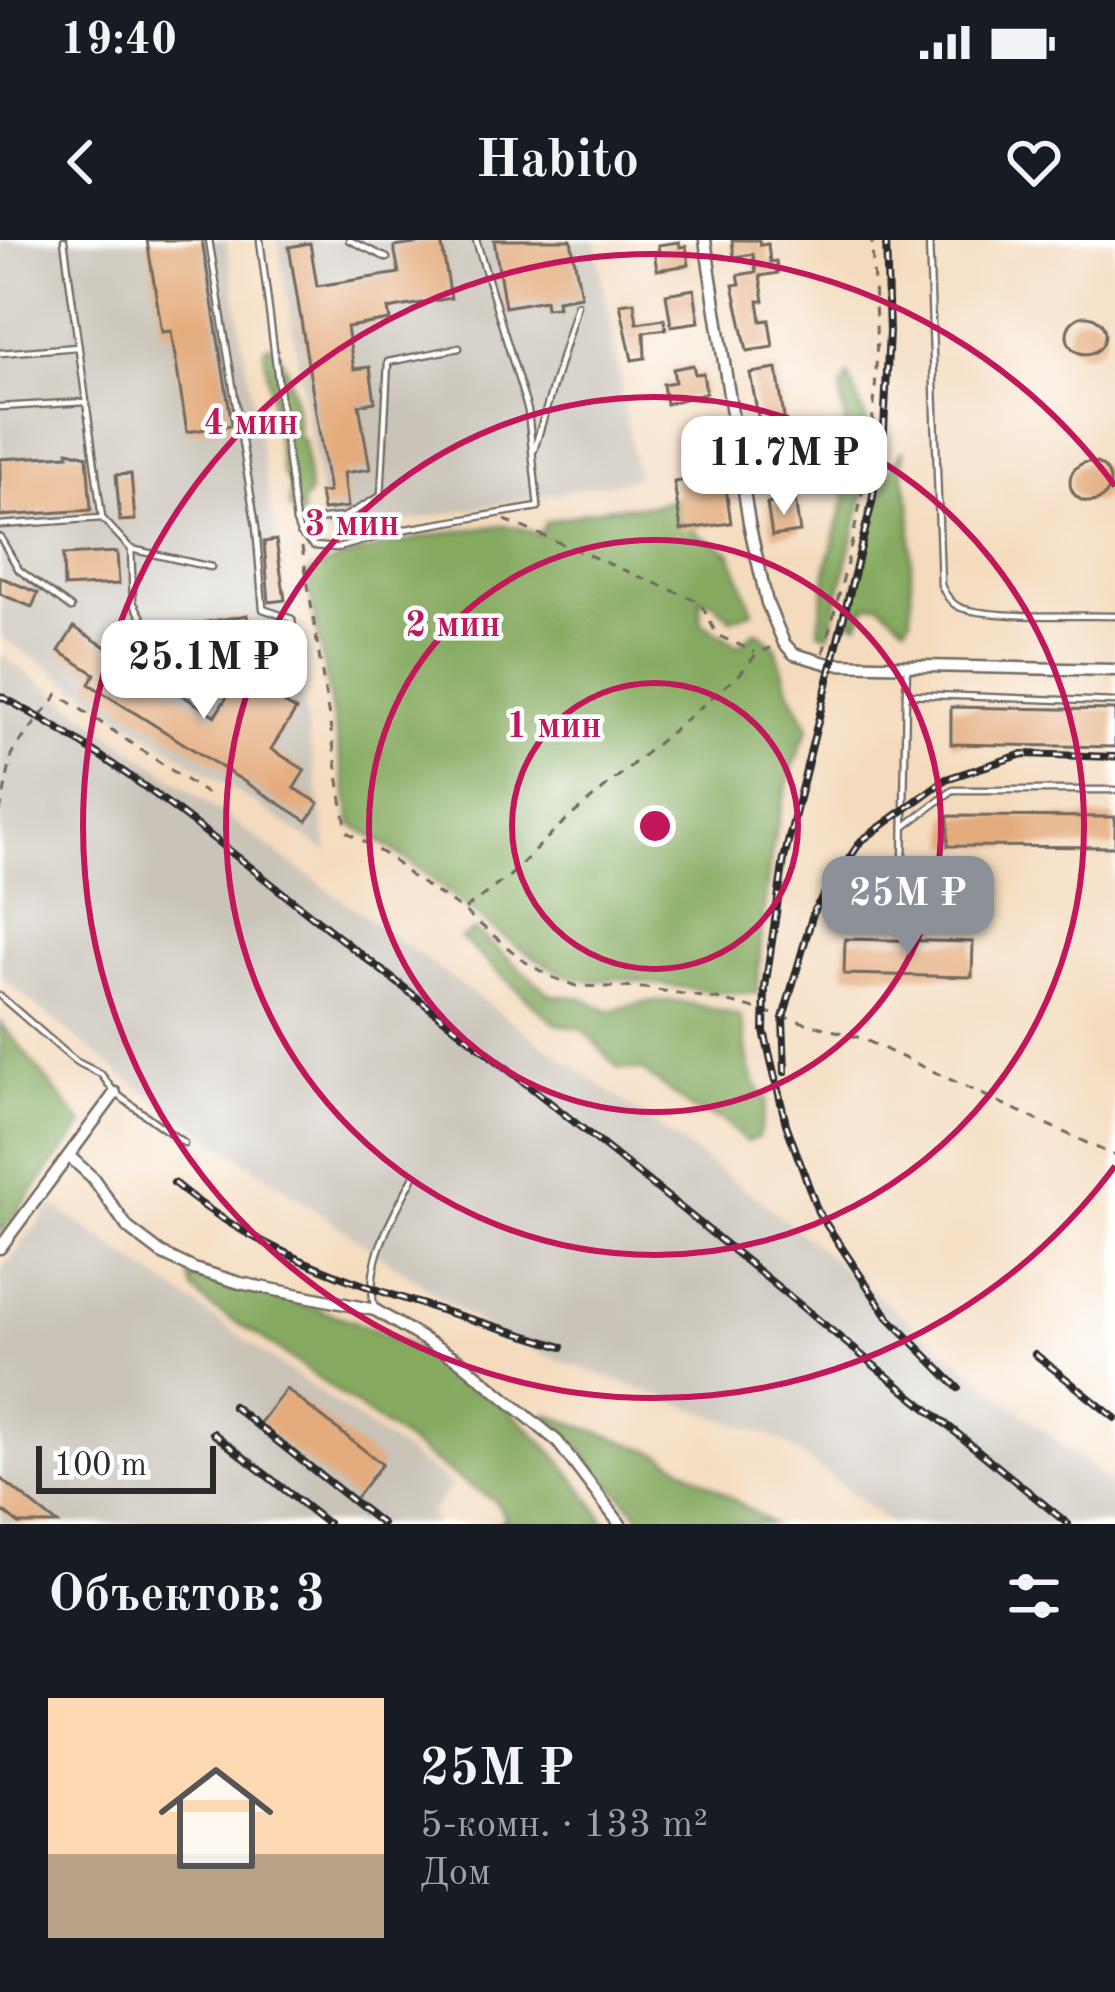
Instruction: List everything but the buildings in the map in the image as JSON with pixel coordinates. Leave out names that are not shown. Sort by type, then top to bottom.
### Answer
[{"type":"street","points":[[705,240],[749,523],[767,603],[784,643],[794,654],[825,663],[1115,670]]},
{"type":"street","points":[[0,1248],[116,1093]]},
{"type":"street","points":[[70,1157],[93,1178],[128,1228],[161,1253],[240,1283],[375,1310],[460,1360],[557,1442],[620,1524]]},
{"type":"lane","points":[[64,240],[102,518],[131,549],[211,567]]},
{"type":"lane","points":[[131,549],[133,602],[159,647],[196,673],[257,670],[299,681],[292,619],[263,609],[256,527],[209,240]]},
{"type":"lane","points":[[260,240],[296,522],[314,546],[338,548],[406,530],[538,507],[528,411],[476,240]]},
{"type":"lane","points":[[349,240],[387,258]]},
{"type":"lane","points":[[929,240],[941,585],[960,608],[1115,616]]},
{"type":"lane","points":[[532,455],[577,305]]},
{"type":"lane","points":[[0,353],[78,347]]},
{"type":"lane","points":[[296,522],[344,517],[381,496],[388,362],[459,348]]},
{"type":"lane","points":[[0,407],[85,402]]},
{"type":"lane","points":[[0,525],[102,518]]},
{"type":"lane","points":[[0,537],[19,570],[71,608]]},
{"type":"lane","points":[[902,926],[907,665]]},
{"type":"lane","points":[[906,694],[1115,702]]},
{"type":"lane","points":[[904,827],[953,790],[1115,790]]},
{"type":"lane","points":[[0,996],[75,1061],[101,1074],[116,1093],[184,1143]]},
{"type":"lane","points":[[375,1310],[369,1285],[388,1227],[414,1176]]},
{"type":"path","points":[[825,663],[872,420],[877,367],[872,240]]},
{"type":"path","points":[[490,514],[700,602],[717,635],[757,653]]},
{"type":"path","points":[[296,522],[347,832],[463,910],[524,961],[576,986],[644,988],[722,1000],[861,1038],[1115,1156]]},
{"type":"path","points":[[463,910],[512,874],[557,828],[741,673],[757,653],[784,643]]},
{"type":"path","points":[[0,812],[13,751],[58,694],[207,794]]},
{"type":"shaded area","points":[[0,240],[226,240],[328,852],[0,636]]},
{"type":"shaded area","points":[[278,240],[595,240],[637,478],[327,536]]},
{"type":"shaded area","points":[[0,654],[760,1200],[1115,1488],[1115,1524],[892,1524],[781,1440],[501,1339],[120,1074],[0,976]]},
{"type":"shaded area","points":[[53,1205],[452,1485],[429,1514],[439,1524],[0,1524],[0,1272]]},
{"type":"green space","points":[[269,344],[287,373],[297,434],[304,441],[309,494],[299,519],[289,508],[290,487],[282,471],[264,349]]},
{"type":"green space","points":[[848,376],[876,443],[829,635],[819,631],[827,565],[846,495],[825,476],[846,430],[841,390]]},
{"type":"green space","points":[[904,450],[903,474],[911,508],[911,618],[905,625],[879,603],[866,606],[858,624],[849,620],[864,557],[879,503]]},
{"type":"green space","points":[[677,498],[692,509],[696,533],[730,552],[753,611],[731,619],[714,603],[700,598],[701,622],[738,646],[756,631],[775,645],[790,692],[809,727],[777,823],[757,993],[566,975],[507,939],[406,860],[352,825],[307,574],[348,557],[430,536],[507,526],[539,535],[546,522]]},
{"type":"green space","points":[[474,930],[551,995],[583,998],[610,1012],[661,1001],[741,1016],[750,1069],[767,1100],[758,1137],[746,1142],[723,1120],[693,1110],[642,1070],[618,1068],[584,1030],[554,1023],[461,938]]},
{"type":"green space","points":[[0,1022],[83,1125],[0,1234]]},
{"type":"green space","points":[[189,1275],[346,1319],[438,1361],[532,1432],[560,1461],[606,1524],[496,1524],[506,1519],[495,1501],[211,1307],[193,1290]]},
{"type":"green space","points":[[546,1414],[663,1455],[772,1524],[647,1524]]},
{"type":"railway","points":[[886,240],[889,332],[884,430],[872,502],[784,859],[765,988],[764,1031],[786,1124],[818,1212],[888,1317],[958,1388]]},
{"type":"railway","points":[[0,696],[92,750],[226,848],[624,1162],[1068,1524]]},
{"type":"railway","points":[[785,1072],[783,1018],[814,910],[861,841],[946,779],[1023,754],[1115,757]]},
{"type":"railway","points":[[174,1183],[217,1215],[310,1264],[562,1347]]},
{"type":"railway","points":[[1035,1354],[1115,1418]]},
{"type":"railway","points":[[233,1406],[382,1524]]},
{"type":"railway","points":[[213,1433],[328,1524]]}]
